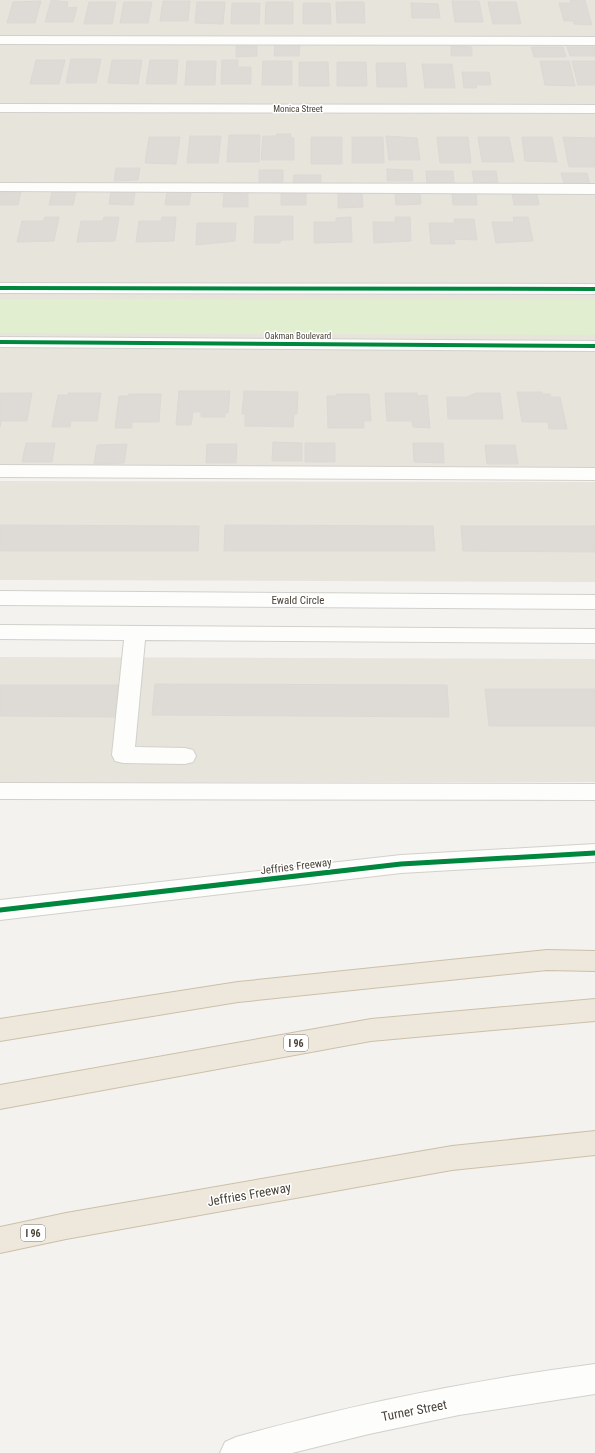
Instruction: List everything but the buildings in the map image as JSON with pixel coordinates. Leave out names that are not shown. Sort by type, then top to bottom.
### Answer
[{"type":"highway","points":[[0,1030],[238,992],[547,960],[595,961]]},
{"type":"highway","name":"I 96","points":[[0,1097],[371,1030],[595,1010]]},
{"type":"highway","name":"Jeffries Freeway","points":[[0,1240],[66,1226],[452,1158],[595,1144]]},
{"type":"street","points":[[0,40],[595,41]]},
{"type":"street","name":"Monica Street","points":[[0,108],[595,109]]},
{"type":"street","points":[[0,187],[595,188]]},
{"type":"street","points":[[0,288],[595,289]]},
{"type":"street","name":"Oakman Boulevard","points":[[0,342],[595,346]]},
{"type":"street","points":[[0,471],[595,474]]},
{"type":"street","name":"Ewald Circle","points":[[0,598],[595,602]]},
{"type":"street","points":[[0,632],[595,636]]},
{"type":"street","points":[[135,633],[123,755],[185,756]]},
{"type":"street","points":[[0,791],[595,792]]},
{"type":"street","name":"Jeffries Freeway","points":[[0,910],[401,864],[595,853]]},
{"type":"street","name":"Turner Street","points":[[236,1453],[380,1416],[539,1386],[595,1379]]},
{"type":"shaded area","points":[[0,0],[595,0],[595,469],[0,466]]},
{"type":"shaded area","points":[[0,481],[595,482],[595,582],[0,580]]},
{"type":"shaded area","points":[[0,657],[595,659],[595,782],[0,782]]},
{"type":"green space","points":[[0,299],[595,300],[595,335],[0,333]]},
{"type":"cycle path","points":[[0,288],[595,289]]},
{"type":"cycle path","points":[[0,342],[595,346]]},
{"type":"cycle path","points":[[0,910],[401,864],[595,853]]}]
